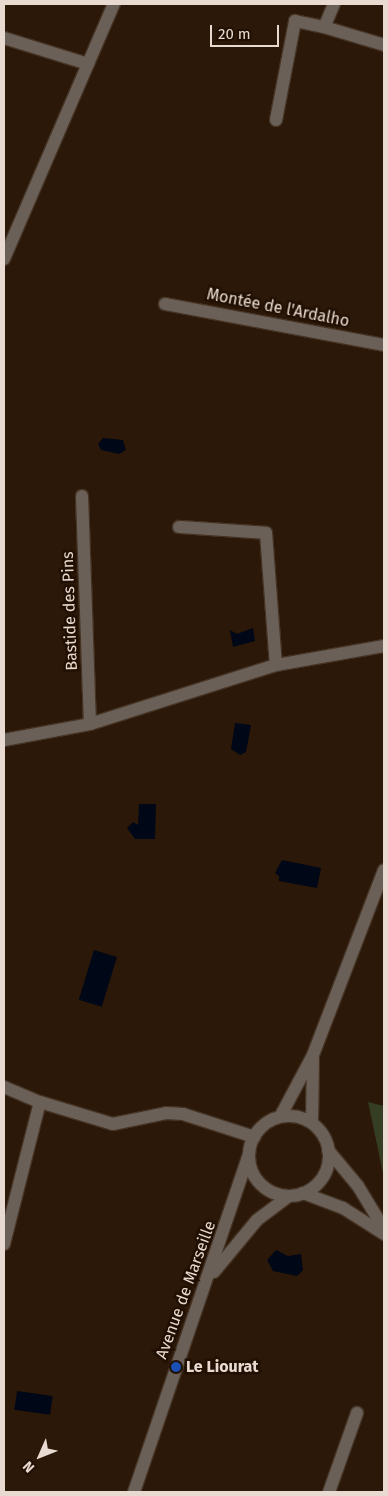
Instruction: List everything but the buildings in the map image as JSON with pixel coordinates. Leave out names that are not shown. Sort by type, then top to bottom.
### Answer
[{"type":"street","points":[[4,259],[114,4]]},
{"type":"street","points":[[324,27],[334,4]]},
{"type":"street","points":[[276,120],[295,21],[324,27],[384,45]]},
{"type":"street","points":[[4,38],[88,64]]},
{"type":"street","name":"Montée de l'Ardalho","points":[[165,304],[384,345]]},
{"type":"street","name":"Bastide des Pins","points":[[82,496],[90,724]]},
{"type":"street","points":[[179,527],[266,533],[276,665]]},
{"type":"street","points":[[4,740],[90,724],[276,665],[384,646]]},
{"type":"street","points":[[280,1117],[313,1055],[384,870]]},
{"type":"street","points":[[312,1124],[313,1055]]},
{"type":"street","points":[[4,1087],[40,1102],[113,1124],[166,1113],[183,1114],[254,1137]]},
{"type":"street","points":[[4,1244],[40,1102]]},
{"type":"street","points":[[289,1196],[265,1188],[256,1179],[249,1155],[254,1137],[265,1124],[280,1117],[291,1116],[312,1124],[323,1135],[328,1150],[358,1186],[384,1229]]},
{"type":"street","points":[[208,1279],[257,1220],[289,1196],[303,1193],[323,1176],[328,1150]]},
{"type":"street","name":"Avenue de Marseille","points":[[134,1492],[249,1155]]},
{"type":"street","points":[[303,1193],[343,1208],[384,1234]]},
{"type":"street","points":[[329,1492],[357,1413]]},
{"type":"green space","points":[[368,1102],[384,1106],[384,1175],[383,1173]]},
{"type":"water","points":[[103,438],[123,440],[126,450],[119,454],[101,450],[98,444]]},
{"type":"water","points":[[253,628],[255,641],[233,647],[230,630],[237,634]]},
{"type":"water","points":[[235,723],[251,725],[246,752],[240,755],[231,749]]},
{"type":"water","points":[[139,804],[156,804],[155,839],[135,839],[127,828],[133,822],[138,825]]},
{"type":"water","points":[[282,860],[321,868],[317,888],[279,881],[279,876],[275,873]]},
{"type":"water","points":[[94,950],[117,957],[102,1007],[79,1000]]},
{"type":"water","points":[[276,1250],[288,1256],[301,1254],[303,1270],[297,1276],[273,1271],[267,1260]]},
{"type":"water","points":[[17,1391],[53,1396],[50,1415],[14,1410]]},
{"type":"place","name":"Le Liourat","points":[[176,1367]]}]
